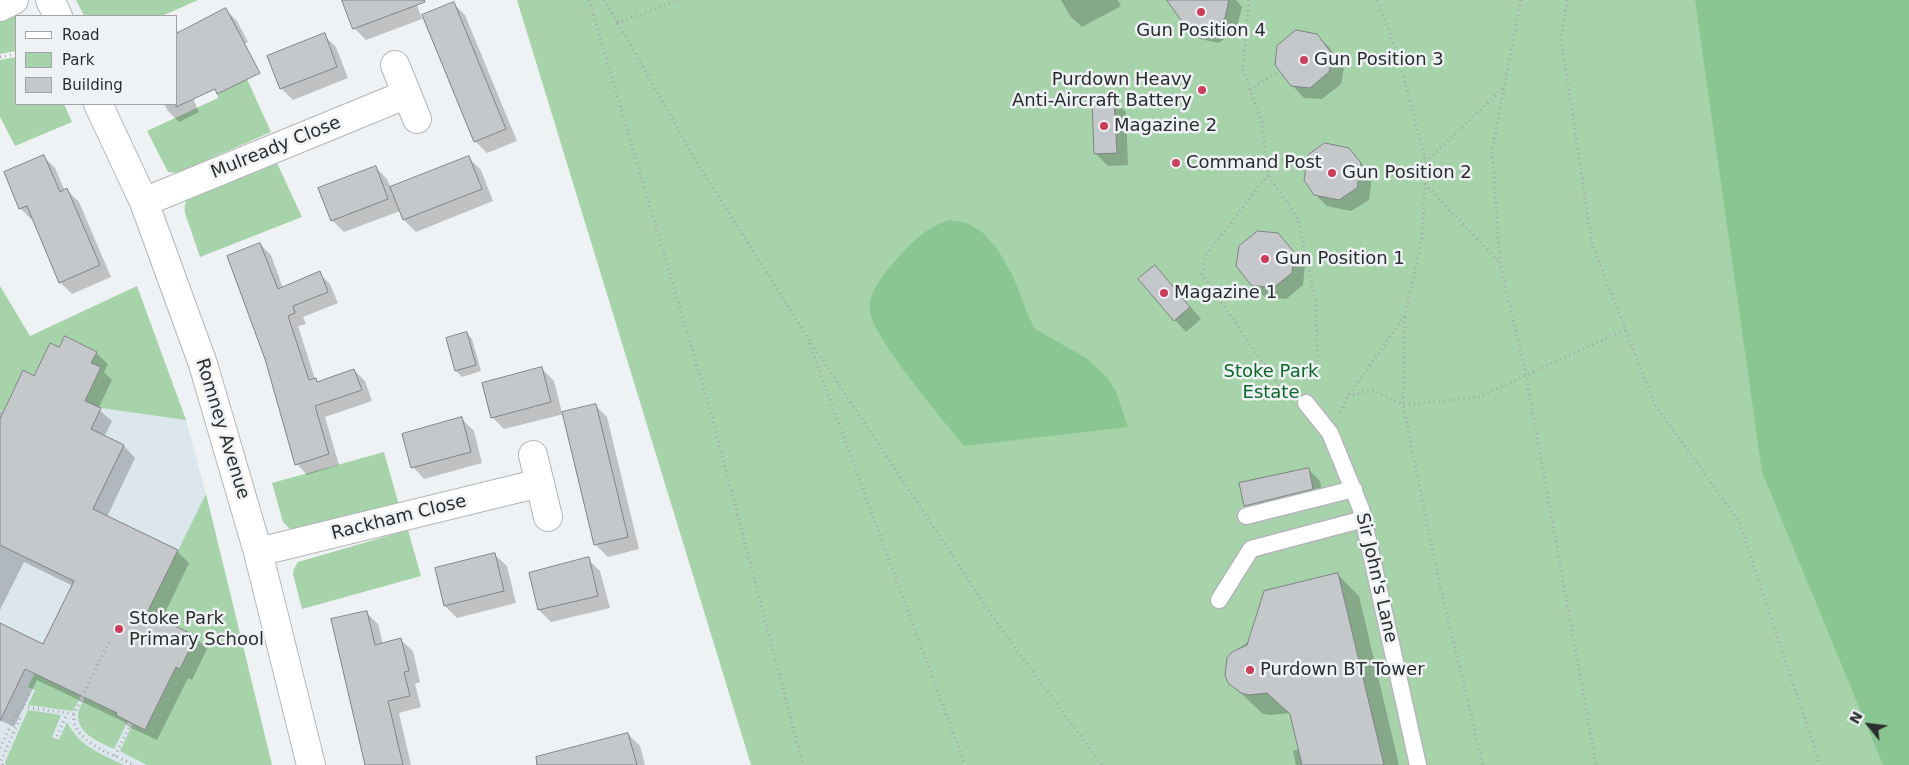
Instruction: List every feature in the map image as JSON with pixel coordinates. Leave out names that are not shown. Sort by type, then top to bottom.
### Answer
[{"type":"street","points":[[0,7],[14,0]]},
{"type":"street","points":[[50,0],[58,15]]},
{"type":"street","points":[[395,65],[417,119]]},
{"type":"street","name":"Mulready Close","points":[[144,202],[407,94]]},
{"type":"street","name":"Romney Avenue","points":[[98,105],[144,202],[203,364],[258,552],[311,765]]},
{"type":"street","points":[[533,455],[548,517]]},
{"type":"street","name":"Rackham Close","points":[[258,552],[540,483]]},
{"type":"lane","name":"Sir John's Lane","points":[[1306,402],[1330,433],[1354,489],[1364,519],[1418,765]]},
{"type":"lane","points":[[1246,516],[1354,489]]},
{"type":"lane","points":[[1219,600],[1250,549],[1364,519]]},
{"type":"path","points":[[590,0],[711,413],[803,765]]},
{"type":"path","points":[[604,0],[696,161],[808,338],[1002,629],[1102,765]]},
{"type":"path","points":[[618,23],[679,0]]},
{"type":"path","points":[[1249,0],[1243,70],[1262,123],[1268,175],[1298,219],[1316,305],[1318,375],[1306,402],[1286,397],[1202,274],[1206,255],[1268,175]]},
{"type":"path","points":[[1377,0],[1396,50],[1426,162],[1422,237],[1405,316],[1403,404],[1439,582],[1483,765]]},
{"type":"path","points":[[1521,0],[1492,150],[1500,263],[1526,375],[1596,765]]},
{"type":"path","points":[[1567,0],[1561,38],[1592,244],[1655,405],[1739,521],[1820,765]]},
{"type":"path","points":[[0,57],[15,54]]},
{"type":"path","points":[[1250,90],[1279,70]]},
{"type":"path","points":[[1426,162],[1505,86]]},
{"type":"path","points":[[1267,157],[1306,165]]},
{"type":"path","points":[[1425,183],[1500,263]]},
{"type":"path","points":[[1330,433],[1348,396],[1405,316]]},
{"type":"path","points":[[1348,396],[1372,390],[1403,404],[1479,397],[1626,329]]},
{"type":"path","points":[[808,338],[965,765]]},
{"type":"path","points":[[109,642],[74,714],[74,724],[82,737],[95,746],[134,765]]},
{"type":"path","points":[[0,748],[15,716],[23,707],[30,692]]},
{"type":"path","points":[[23,707],[74,714]]},
{"type":"path","points":[[57,736],[67,713]]},
{"type":"path","points":[[3,765],[1,761],[20,718],[15,716]]},
{"type":"path","points":[[115,756],[130,723]]},
{"type":"shaded area","name":"Stoke Park Primary School","points":[[0,286],[30,336],[137,286],[186,420],[206,494],[272,765],[0,765]]},
{"type":"green space","points":[[76,0],[198,0],[164,15],[84,15]]},
{"type":"green space","name":"Stoke Park Estate","points":[[517,0],[1909,0],[1909,765],[751,765]]},
{"type":"green space","points":[[1695,0],[1909,0],[1909,765],[1883,765],[1762,472]]},
{"type":"green space","points":[[15,14],[18,15],[15,15],[15,51],[0,54],[0,19]]},
{"type":"green space","points":[[15,57],[15,105],[64,105],[72,122],[15,146],[0,117],[0,60]]},
{"type":"green space","points":[[247,79],[271,132],[177,173],[168,172],[147,131],[218,98],[217,94]]},
{"type":"green space","points":[[277,163],[302,217],[200,257],[185,213],[185,203],[188,199],[192,195]]},
{"type":"green space","points":[[949,220],[967,223],[982,232],[998,250],[1013,276],[1035,329],[1086,358],[1107,377],[1116,392],[1128,427],[964,446],[926,400],[896,359],[883,340],[870,311],[871,298],[874,291],[881,278],[895,261],[913,242],[926,232],[940,223]]},
{"type":"green space","points":[[0,286],[30,336],[137,286],[186,420],[101,408],[85,401],[100,367],[91,363],[97,352],[65,336],[59,347],[50,343],[34,376],[23,370],[3,412],[0,410]]},
{"type":"green space","points":[[384,452],[399,505],[291,530],[283,522],[272,483]]},
{"type":"green space","points":[[206,494],[272,765],[147,765],[120,751],[133,724],[137,671],[116,715],[128,721],[114,749],[88,735],[83,730],[78,717],[79,709],[111,643],[131,646],[180,669],[196,636],[147,613]]},
{"type":"green space","points":[[408,530],[421,576],[302,609],[293,574],[298,562]]},
{"type":"green space","points":[[35,673],[81,696],[73,711],[28,705],[35,690],[28,687]]},
{"type":"green space","points":[[28,710],[61,715],[52,737],[59,740],[67,722],[84,743],[99,753],[124,765],[6,765],[5,762]]},
{"type":"building","points":[[342,0],[424,0],[425,2],[353,29]]},
{"type":"building","name":"Gun Position 4","points":[[1167,0],[1229,0],[1225,18],[1206,31],[1187,28]]},
{"type":"building","points":[[454,2],[506,129],[474,142],[422,15]]},
{"type":"building","points":[[226,8],[260,73],[217,94],[215,89],[176,107],[178,105],[178,33]]},
{"type":"building","name":"Gun Position 3","points":[[1296,30],[1317,34],[1333,55],[1329,72],[1310,88],[1291,86],[1275,65],[1277,46]]},
{"type":"building","points":[[325,33],[337,67],[280,89],[267,56]]},
{"type":"building","name":"Magazine 2","points":[[1114,99],[1117,153],[1094,154],[1092,100]]},
{"type":"building","name":"Gun Position 2","points":[[1325,143],[1349,148],[1361,163],[1357,188],[1339,200],[1314,195],[1304,180],[1308,155]]},
{"type":"building","points":[[44,155],[60,192],[67,188],[100,265],[59,283],[27,206],[19,209],[4,172]]},
{"type":"building","points":[[469,156],[482,189],[403,220],[390,187]]},
{"type":"building","points":[[376,166],[388,199],[331,221],[318,188]]},
{"type":"building","name":"Gun Position 1","points":[[1258,231],[1278,233],[1294,252],[1292,273],[1273,288],[1251,285],[1236,266],[1239,246]]},
{"type":"building","points":[[260,243],[278,289],[320,271],[328,292],[293,306],[295,313],[288,316],[309,380],[316,378],[317,382],[354,369],[362,390],[315,406],[329,454],[295,465],[265,359],[227,256]]},
{"type":"building","name":"Magazine 1","points":[[1155,265],[1190,307],[1174,321],[1138,279]]},
{"type":"building","points":[[467,332],[476,365],[455,371],[446,338]]},
{"type":"building","points":[[65,336],[97,352],[91,363],[101,367],[85,401],[101,408],[91,429],[124,445],[93,509],[178,550],[147,613],[196,636],[180,669],[176,667],[145,730],[116,715],[117,713],[25,669],[0,721],[0,623],[43,644],[74,581],[0,545],[0,419],[23,370],[34,376],[50,343],[59,347]]},
{"type":"building","points":[[542,367],[551,402],[491,418],[482,383]]},
{"type":"building","points":[[596,404],[628,537],[594,545],[562,412]]},
{"type":"building","points":[[462,417],[471,452],[411,468],[402,434]]},
{"type":"building","points":[[1309,468],[1313,489],[1244,506],[1239,483]]},
{"type":"building","points":[[495,553],[504,591],[444,606],[435,568]]},
{"type":"building","points":[[589,557],[598,596],[538,610],[529,573]]},
{"type":"building","points":[[1338,573],[1384,765],[1302,765],[1290,714],[1267,693],[1249,695],[1241,693],[1228,683],[1225,675],[1227,658],[1232,652],[1247,645],[1264,591]]},
{"type":"building","points":[[367,611],[375,645],[401,638],[409,671],[404,672],[410,696],[388,701],[403,765],[365,765],[331,619]]},
{"type":"building","points":[[628,733],[637,765],[537,765],[536,757]]},
{"type":"place","name":"Gun Position 4","points":[[1201,12]]},
{"type":"place","name":"Gun Position 3","points":[[1304,60]]},
{"type":"place","name":"Purdown Heavy Anti-Aircraft Battery","points":[[1202,90]]},
{"type":"place","name":"Magazine 2","points":[[1104,126]]},
{"type":"place","name":"Command Post","points":[[1176,163]]},
{"type":"place","name":"Gun Position 2","points":[[1332,173]]},
{"type":"place","name":"Gun Position 1","points":[[1265,259]]},
{"type":"place","name":"Magazine 1","points":[[1164,293]]},
{"type":"place","name":"Stoke Park Primary School","points":[[119,629]]},
{"type":"place","name":"Purdown BT Tower","points":[[1250,670]]}]
